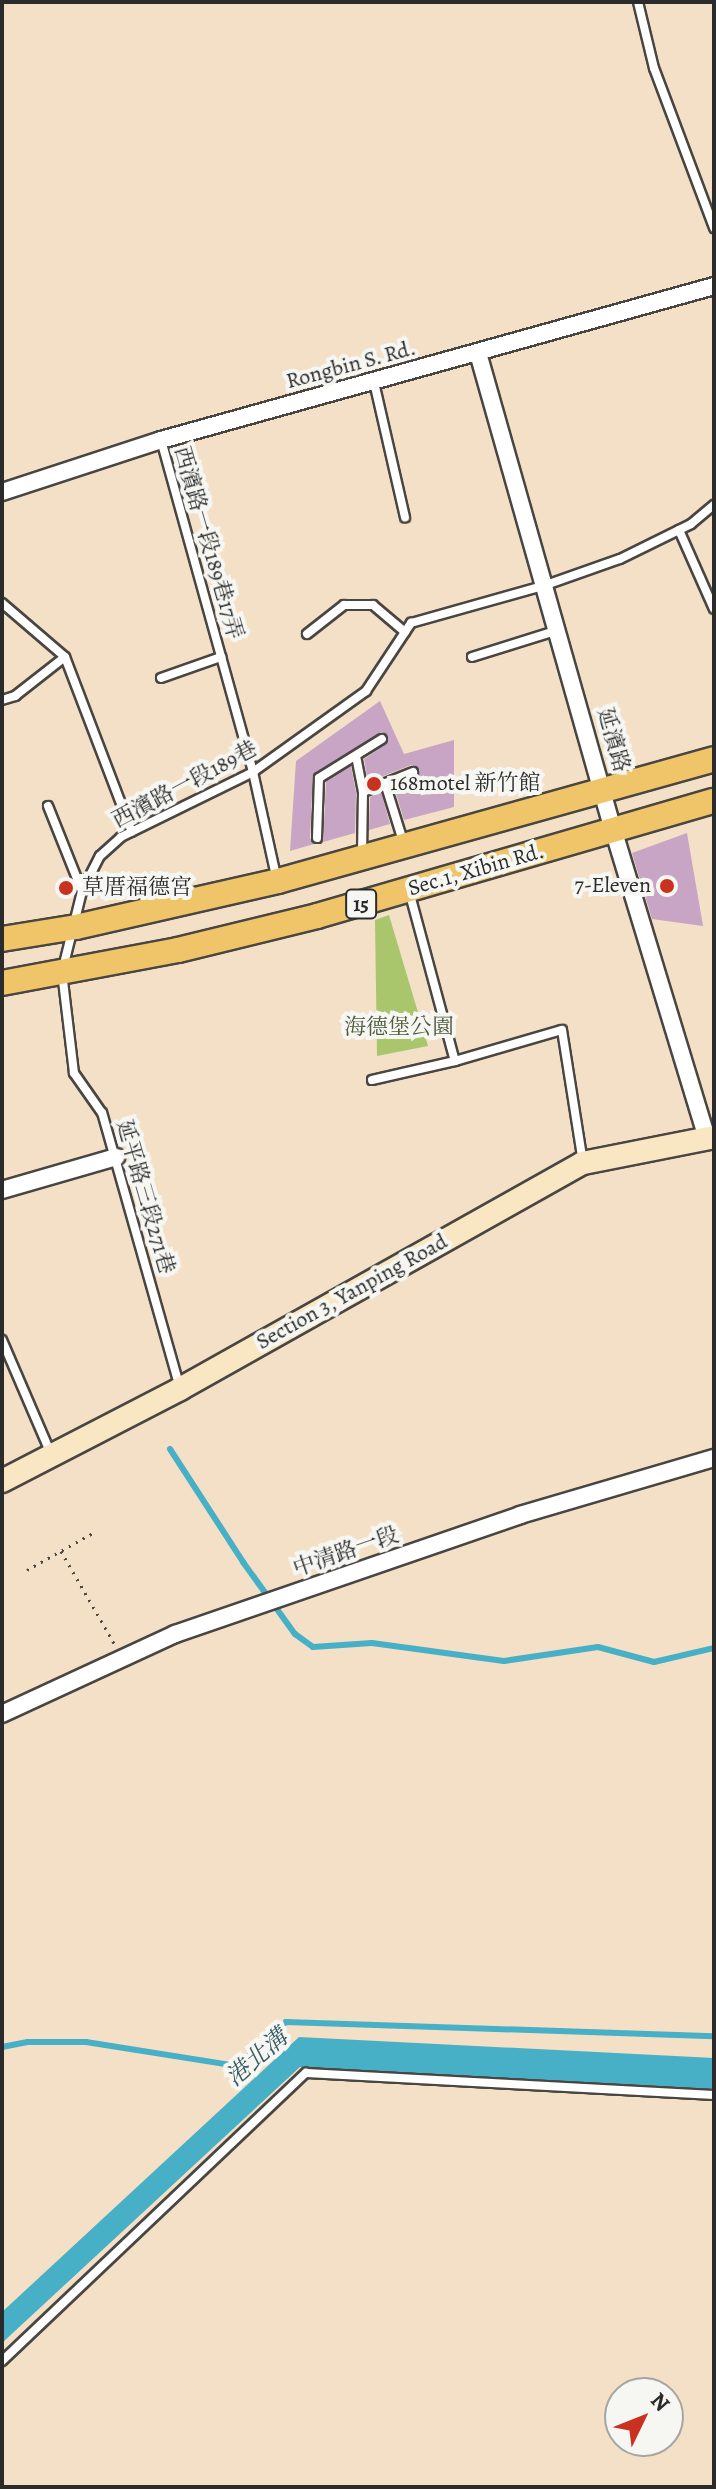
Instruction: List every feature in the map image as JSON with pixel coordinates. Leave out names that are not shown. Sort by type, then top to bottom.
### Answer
[{"type":"main road","name":"Sec.1, Xibin Rd.","points":[[2,939],[76,927],[278,881],[714,759]]},
{"type":"main road","name":"Sec.1, Xibin Rd.","points":[[2,983],[178,950],[408,890],[714,801]]},
{"type":"street","name":"Rongbin S. Rd.","points":[[2,492],[161,440],[714,286]]},
{"type":"street","name":"延濱路","points":[[478,353],[605,790],[613,829],[710,1138]]},
{"type":"street","name":"Section 3, Yanping Road","points":[[2,1481],[180,1389],[583,1163],[710,1138]]},
{"type":"street","points":[[2,1190],[116,1157]]},
{"type":"street","name":"中清路一段","points":[[2,1714],[175,1634],[520,1515],[714,1458]]},
{"type":"lane","points":[[638,2],[654,68],[714,228]]},
{"type":"lane","points":[[374,382],[405,517]]},
{"type":"lane","name":"西濱路一段189巷17弄","points":[[161,440],[253,772],[278,881]]},
{"type":"lane","points":[[307,634],[344,605],[373,605],[405,632],[411,623],[546,585],[620,559],[679,530],[714,505]]},
{"type":"lane","points":[[679,530],[714,609]]},
{"type":"lane","points":[[2,603],[65,657],[132,832]]},
{"type":"lane","points":[[472,657],[559,629]]},
{"type":"lane","name":"西濱路一段189巷","points":[[76,927],[82,891],[100,856],[132,832],[253,772],[366,691],[405,632]]},
{"type":"lane","points":[[2,700],[15,696],[65,657]]},
{"type":"lane","name":"西濱路一段189巷17弄","points":[[161,678],[221,657]]},
{"type":"lane","points":[[317,838],[319,778],[382,739]]},
{"type":"lane","points":[[356,756],[363,792],[362,858]]},
{"type":"lane","points":[[363,792],[413,772]]},
{"type":"lane","points":[[385,783],[405,846]]},
{"type":"lane","points":[[48,806],[82,891]]},
{"type":"lane","points":[[408,890],[455,1061]]},
{"type":"lane","name":"延平路三段271巷","points":[[76,927],[62,972],[74,1073],[102,1113],[180,1389]]},
{"type":"lane","points":[[372,1080],[455,1061],[562,1030],[583,1163]]},
{"type":"lane","points":[[2,1340],[51,1456]]},
{"type":"lane","points":[[2,2361],[306,2073],[714,2095]]},
{"type":"path","points":[[27,1570],[93,1533]]},
{"type":"path","points":[[61,1551],[123,1659]]},
{"type":"green space","name":"海德堡公園","points":[[389,915],[428,1046],[377,1056],[375,920]]},
{"type":"water","name":"港北溝","points":[[299,2037],[714,2058],[714,2089],[300,2067],[2,2343],[2,2312]]},
{"type":"building","points":[[380,701],[404,754],[454,740],[454,807],[404,820],[394,787],[416,778],[420,770],[411,765],[368,782],[364,759],[388,743],[388,736],[381,732],[313,774],[310,838],[314,844],[290,851],[296,761]]},
{"type":"building","points":[[351,766],[356,793],[355,833],[323,842],[326,782]]},
{"type":"building","points":[[381,792],[390,824],[369,830],[370,797]]},
{"type":"building","name":"7-Eleven","points":[[687,833],[703,926],[652,919],[632,853]]},
{"type":"waterway","points":[[170,1449],[243,1562],[295,1634],[313,1647],[372,1643],[504,1661],[598,1647],[654,1662],[714,1648]]},
{"type":"waterway","points":[[2,2047],[28,2042],[86,2042],[238,2066],[286,2022],[714,2036]]},
{"type":"place","name":"168motel 新竹館","points":[[374,784]]},
{"type":"place","name":"7-Eleven","points":[[667,886]]},
{"type":"place","name":"草厝福德宮","points":[[66,888]]}]
